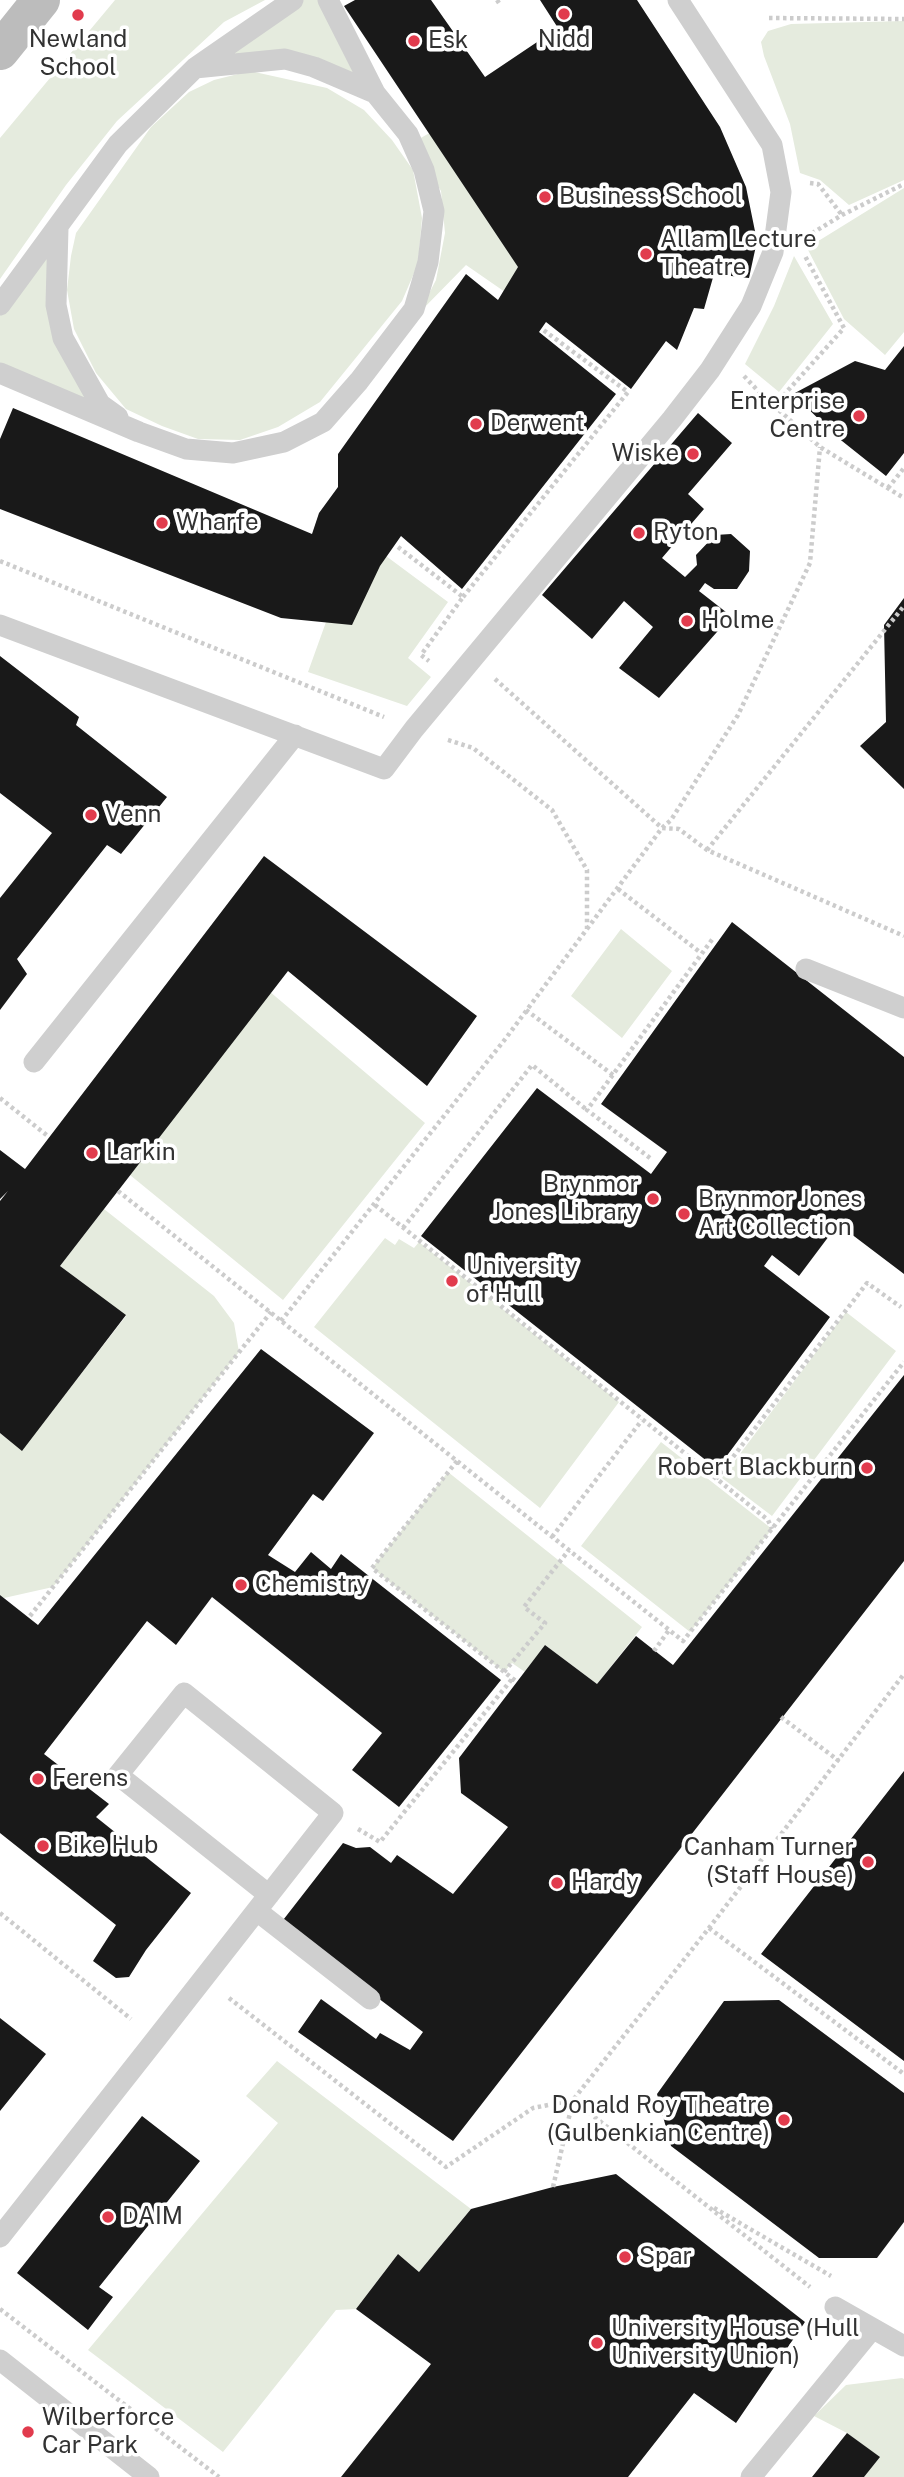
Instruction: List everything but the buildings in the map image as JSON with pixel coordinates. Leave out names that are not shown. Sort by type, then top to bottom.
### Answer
[{"type":"main road","points":[[0,51],[41,0]]},
{"type":"lane","points":[[0,304],[118,144],[195,68],[293,0]]},
{"type":"lane","points":[[0,373],[186,449],[233,453],[284,442],[323,422],[359,381],[414,309],[428,262],[433,211],[424,170],[408,134],[374,93],[328,0]]},
{"type":"lane","points":[[0,625],[384,769],[414,729],[672,419],[751,306],[773,252],[781,192],[772,145],[678,0]]},
{"type":"lane","points":[[195,68],[285,59],[314,67],[374,93]]},
{"type":"lane","points":[[58,228],[55,305],[63,338],[100,404],[139,432]]},
{"type":"lane","points":[[34,1062],[295,735]]},
{"type":"lane","points":[[806,969],[904,1008]]},
{"type":"lane","points":[[0,2237],[263,1903],[334,1813],[184,1693],[118,1775],[263,1903],[370,1999]]},
{"type":"lane","points":[[835,2307],[904,2346]]},
{"type":"lane","points":[[751,2477],[872,2329]]},
{"type":"lane","points":[[0,2360],[149,2477]]},
{"type":"path","points":[[769,18],[904,19]]},
{"type":"path","points":[[802,182],[818,184],[842,215]]},
{"type":"path","points":[[797,242],[842,215],[904,184]]},
{"type":"path","points":[[774,406],[844,328],[804,254]]},
{"type":"path","points":[[431,662],[421,655],[463,597],[628,392],[542,329]]},
{"type":"path","points":[[720,354],[820,447],[904,498]]},
{"type":"path","points":[[281,1321],[375,1205],[662,828],[671,820],[738,715],[810,563],[820,447]]},
{"type":"path","points":[[888,488],[904,468]]},
{"type":"path","points":[[398,547],[463,597]]},
{"type":"path","points":[[0,561],[414,729],[473,748],[552,810],[587,870],[587,929]]},
{"type":"path","points":[[707,850],[904,606]]},
{"type":"path","points":[[473,659],[662,828],[679,829],[707,850],[904,936]]},
{"type":"path","points":[[618,888],[701,953]]},
{"type":"path","points":[[587,1110],[714,937]]},
{"type":"path","points":[[526,1010],[613,1075]]},
{"type":"path","points":[[403,1228],[532,1065],[650,1158]]},
{"type":"path","points":[[0,1098],[49,1137]]},
{"type":"path","points":[[118,1191],[683,1641],[904,1362]]},
{"type":"path","points":[[375,1205],[768,1520],[772,1529]]},
{"type":"path","points":[[716,1479],[867,1283],[903,1307]]},
{"type":"path","points":[[30,1616],[271,1312]]},
{"type":"path","points":[[552,1537],[642,1420]]},
{"type":"path","points":[[334,1813],[380,1842],[514,1680],[372,1569],[457,1461]]},
{"type":"path","points":[[504,1672],[545,1623],[524,1607],[569,1550]]},
{"type":"path","points":[[654,1651],[670,1630]]},
{"type":"path","points":[[553,2187],[573,2100],[904,1674]]},
{"type":"path","points":[[781,1717],[839,1761]]},
{"type":"path","points":[[0,1913],[156,2039]]},
{"type":"path","points":[[709,1928],[904,2074]]},
{"type":"path","points":[[204,1978],[446,2167],[533,2108],[573,2100],[835,2307]]},
{"type":"path","points":[[700,2199],[832,2276]]},
{"type":"path","points":[[0,2309],[219,2477]]},
{"type":"shaded area","points":[[115,0],[265,0],[224,22],[117,121],[66,185],[0,279],[0,138]]},
{"type":"shaded area","points":[[293,0],[328,0],[375,93],[314,67],[195,68]]},
{"type":"shaded area","points":[[904,21],[904,180],[849,205],[820,180],[800,173],[790,124],[761,42],[768,31],[791,24]]},
{"type":"shaded area","points":[[250,71],[327,88],[364,110],[392,140],[413,170],[422,218],[418,264],[402,301],[320,402],[278,427],[240,440],[198,439],[126,409],[96,373],[74,329],[67,290],[71,256],[76,233],[151,127],[189,92],[214,80]]},
{"type":"shaded area","points":[[433,131],[506,236],[518,267],[505,292],[466,265],[419,313],[436,280],[445,233],[441,191],[412,143]]},
{"type":"shaded area","points":[[904,188],[904,332],[885,355],[844,319],[807,248]]},
{"type":"shaded area","points":[[58,228],[56,305],[100,404],[0,373],[0,305]]},
{"type":"shaded area","points":[[794,256],[833,324],[779,392],[745,364],[774,306]]},
{"type":"shaded area","points":[[386,556],[448,602],[408,658],[431,677],[407,706],[308,672],[326,622]]},
{"type":"shaded area","points":[[621,929],[672,971],[622,1038],[571,996]]},
{"type":"shaded area","points":[[269,991],[425,1123],[283,1300],[130,1175]]},
{"type":"shaded area","points":[[104,1209],[214,1296],[234,1323],[239,1352],[53,1587],[4,1598],[0,1595],[0,1433],[22,1450],[126,1316],[60,1266]]},
{"type":"shaded area","points":[[385,1238],[395,1245],[399,1239],[414,1248],[419,1242],[619,1402],[540,1508],[314,1327]]},
{"type":"shaded area","points":[[846,1312],[896,1351],[772,1516],[722,1478]]},
{"type":"shaded area","points":[[661,1442],[772,1529],[690,1632],[581,1546]]},
{"type":"shaded area","points":[[448,1472],[642,1627],[597,1684],[545,1645],[525,1672],[512,1663],[504,1672],[372,1568]]},
{"type":"shaded area","points":[[277,2061],[471,2209],[419,2272],[398,2254],[356,2309],[336,2310],[223,2452],[88,2350],[278,2123],[246,2096]]},
{"type":"shaded area","points":[[902,2378],[904,2477],[864,2477],[879,2457],[847,2433],[814,2416],[846,2385]]},
{"type":"place","name":"Nidd","points":[[564,14]]},
{"type":"place","name":"Newland School","points":[[78,15]]},
{"type":"place","name":"Esk","points":[[414,41]]},
{"type":"place","name":"Business School","points":[[545,197]]},
{"type":"place","name":"Allam Lecture Theatre","points":[[646,254]]},
{"type":"place","name":"Enterprise Centre","points":[[859,416]]},
{"type":"place","name":"Derwent","points":[[476,424]]},
{"type":"place","name":"Wiske","points":[[693,454]]},
{"type":"place","name":"Wharfe","points":[[162,523]]},
{"type":"place","name":"Ryton","points":[[639,533]]},
{"type":"place","name":"Holme","points":[[687,621]]},
{"type":"place","name":"Venn","points":[[91,815]]},
{"type":"place","name":"Larkin","points":[[92,1153]]},
{"type":"place","name":"Brynmor Jones Library","points":[[653,1199]]},
{"type":"place","name":"Brynmor Jones Art Collection","points":[[684,1214]]},
{"type":"place","name":"University of Hull","points":[[452,1281]]},
{"type":"place","name":"Robert Blackburn","points":[[867,1468]]},
{"type":"place","name":"Chemistry","points":[[241,1585]]},
{"type":"place","name":"Ferens","points":[[38,1779]]},
{"type":"place","name":"Bike Hub","points":[[43,1846]]},
{"type":"place","name":"Canham Turner (Staff House)","points":[[868,1862]]},
{"type":"place","name":"Hardy","points":[[557,1883]]},
{"type":"place","name":"Donald Roy Theatre (Gulbenkian Centre)","points":[[784,2120]]},
{"type":"place","name":"DAIM","points":[[108,2217]]},
{"type":"place","name":"Spar","points":[[625,2257]]},
{"type":"place","name":"University House (Hull University Union)","points":[[597,2343]]},
{"type":"place","name":"Wilberforce Car Park","points":[[28,2432]]}]
